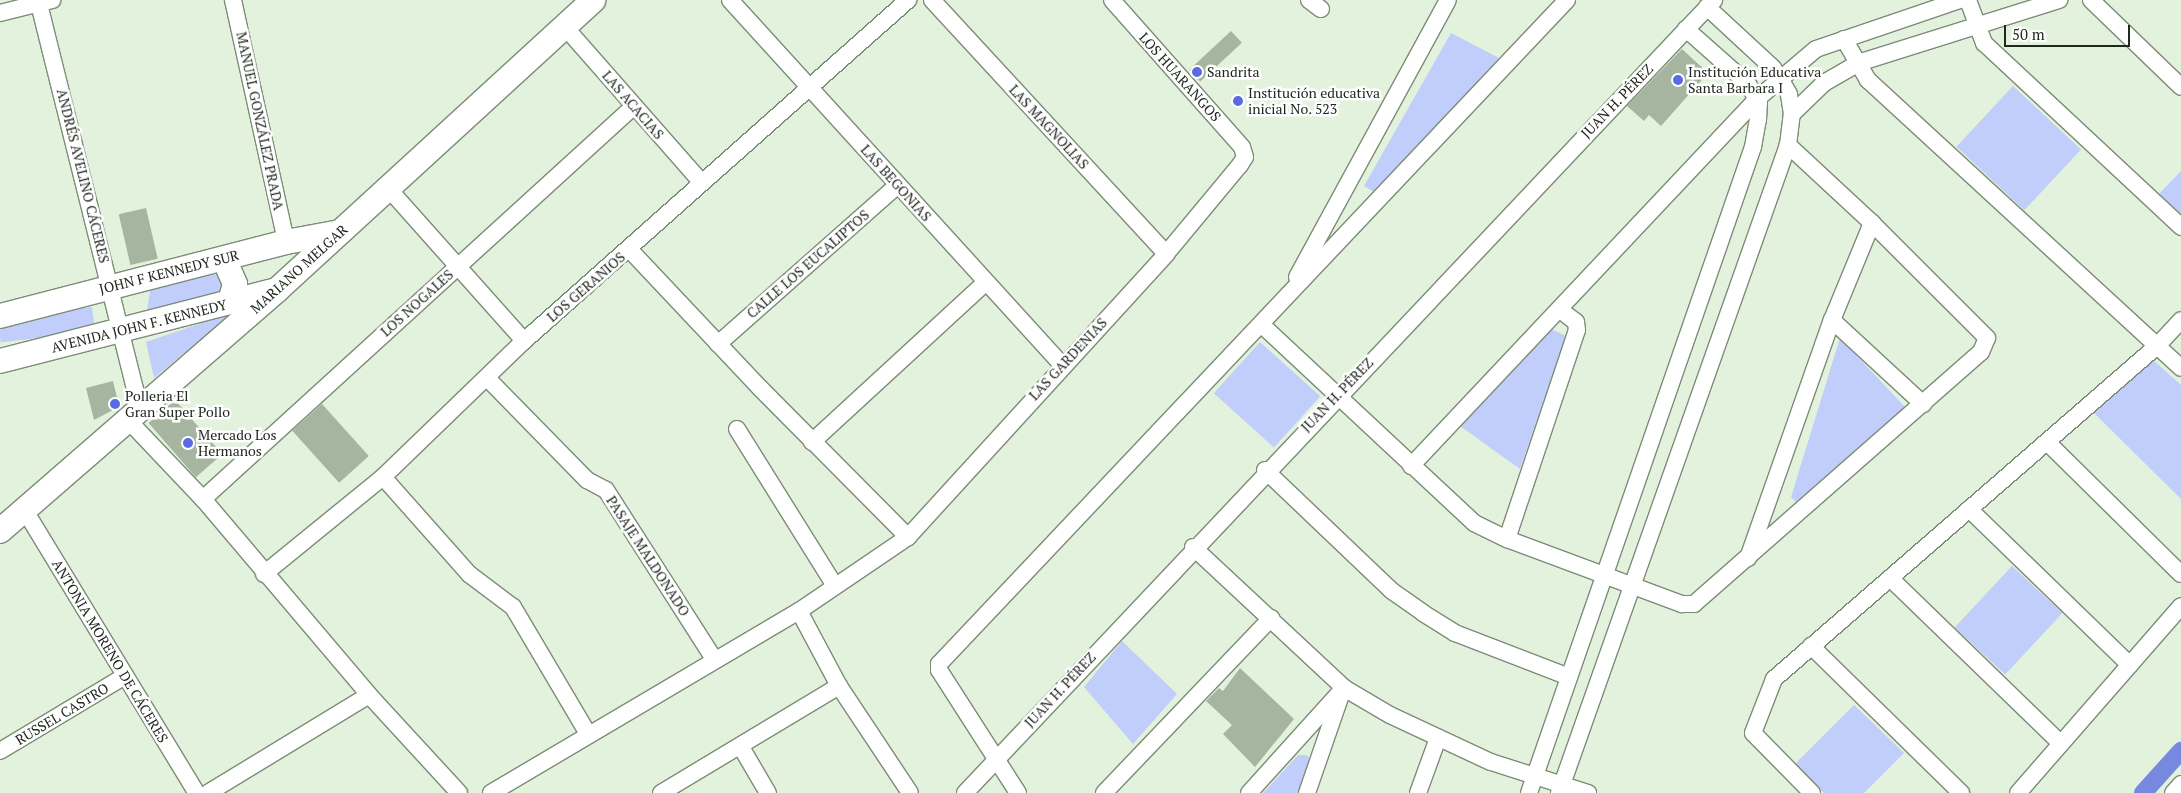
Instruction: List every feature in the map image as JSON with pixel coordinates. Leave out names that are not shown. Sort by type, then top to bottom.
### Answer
[{"type":"main road","name":"MARIANO MELGAR","points":[[0,531],[277,290],[387,187],[593,0]]},
{"type":"main road","name":"JOHN F KENNEDY SUR","points":[[0,316],[286,242],[340,232]]},
{"type":"main road","points":[[224,259],[235,284],[230,302]]},
{"type":"main road","name":"AVENIDA JOHN F. KENNEDY","points":[[0,361],[277,290]]},
{"type":"street","name":"MANUEL GONZÁLEZ PRADA","points":[[233,0],[286,242]]},
{"type":"street","name":"LAS BEGONIAS","points":[[730,0],[1062,365]]},
{"type":"street","name":"LOS GERANIOS","points":[[264,574],[383,477],[524,341],[908,0]]},
{"type":"street","name":"LAS MAGNOLIAS","points":[[932,0],[1166,254]]},
{"type":"street","name":"LOS HUARANGOS","points":[[1112,0],[1242,147],[1245,156]]},
{"type":"street","points":[[1288,293],[1448,0]]},
{"type":"street","points":[[1018,793],[998,756],[939,670],[939,664],[1262,325],[1288,293],[1383,198],[1568,0]]},
{"type":"street","points":[[1411,466],[1552,314],[1560,310],[1756,99],[1816,49],[1960,0]]},
{"type":"street","points":[[1968,0],[1984,43],[2181,227]]},
{"type":"street","points":[[1792,114],[1824,82],[1858,63],[2059,0]]},
{"type":"street","points":[[2091,0],[2181,87]]},
{"type":"street","points":[[0,14],[43,1]]},
{"type":"street","name":"ANDRÉS AVELINO CÁCERES","points":[[43,1],[123,331],[134,415]]},
{"type":"street","points":[[1561,788],[1788,145],[1792,114],[1789,94],[1773,68],[1710,4]]},
{"type":"street","name":"JUAN H. PÉREZ","points":[[965,793],[1265,470],[1710,4]]},
{"type":"street","name":"LAS ACACIAS","points":[[565,27],[633,107],[702,182]]},
{"type":"street","points":[[1529,793],[1753,146],[1758,120],[1756,99],[1748,84],[1686,29]]},
{"type":"street","points":[[1844,39],[1868,80],[2181,368]]},
{"type":"street","name":"LOS NOGALES","points":[[203,499],[633,107]]},
{"type":"street","points":[[1262,325],[1464,515],[1507,539],[1682,604],[1694,604],[1747,560],[1981,352],[1987,338],[1872,222],[1788,145]]},
{"type":"street","name":"LAS GARDENIAS","points":[[491,793],[799,611],[885,555],[908,537],[1062,365],[1166,254],[1245,156]]},
{"type":"street","name":"CALLE LOS EUCALIPTOS","points":[[718,344],[898,185]]},
{"type":"street","points":[[387,187],[524,341]]},
{"type":"street","points":[[1747,560],[1832,320],[1872,222]]},
{"type":"street","points":[[629,249],[812,442],[908,537]]},
{"type":"street","points":[[812,442],[986,282]]},
{"type":"street","points":[[1507,539],[1577,330],[1576,322],[1560,310]]},
{"type":"street","points":[[1832,320],[1923,404]]},
{"type":"street","points":[[1812,793],[1753,733],[1774,679],[2157,346],[2181,320]]},
{"type":"street","name":"PASAJE MALDONADO","points":[[487,378],[587,480],[606,490],[714,660]]},
{"type":"street","points":[[134,415],[264,574],[369,695],[459,793]]},
{"type":"street","points":[[737,428],[835,586]]},
{"type":"street","points":[[2047,442],[2181,574]]},
{"type":"street","points":[[1265,470],[1392,591],[1422,613],[1455,633],[1569,677]]},
{"type":"street","points":[[383,477],[469,574],[513,607],[588,734]]},
{"type":"street","name":"ANTONIA MORENO DE CÁCERES","points":[[24,509],[197,793]]},
{"type":"street","points":[[1969,509],[2130,665]]},
{"type":"street","points":[[1193,547],[1344,688],[1438,738],[1491,762],[1535,774],[1561,788],[1588,793]]},
{"type":"street","points":[[1890,578],[2061,744]]},
{"type":"street","points":[[2018,793],[2181,606]]},
{"type":"street","points":[[799,611],[840,686],[910,793]]},
{"type":"street","points":[[1104,793],[1271,618]]},
{"type":"street","points":[[1812,646],[1961,793]]},
{"type":"street","name":"RUSSEL CASTRO","points":[[0,751],[125,676]]},
{"type":"street","points":[[661,793],[741,747],[840,686]]},
{"type":"street","points":[[1249,793],[1344,688]]},
{"type":"street","points":[[1307,793],[1344,688]]},
{"type":"street","points":[[208,793],[369,695]]},
{"type":"street","points":[[1418,793],[1438,738]]},
{"type":"street","points":[[741,747],[768,793]]},
{"type":"street","points":[[2173,793],[2181,784]]},
{"type":"shaded area","points":[[1451,33],[1499,58],[1377,194],[1364,186]]},
{"type":"shaded area","points":[[2013,86],[2081,149],[2024,210],[1956,147]]},
{"type":"shaded area","points":[[2181,171],[2181,214],[2159,194]]},
{"type":"shaded area","points":[[225,273],[221,296],[146,317],[151,285]]},
{"type":"shaded area","points":[[92,307],[95,331],[1,342],[0,318]]},
{"type":"shaded area","points":[[234,312],[154,378],[146,342]]},
{"type":"shaded area","points":[[1551,329],[1566,336],[1520,469],[1460,426]]},
{"type":"shaded area","points":[[1840,338],[1905,407],[1796,502],[1791,497]]},
{"type":"shaded area","points":[[1260,342],[1320,396],[1274,447],[1214,393]]},
{"type":"shaded area","points":[[2152,359],[2181,385],[2181,499],[2094,413]]},
{"type":"shaded area","points":[[2012,566],[2062,613],[2005,674],[1955,627]]},
{"type":"shaded area","points":[[1122,641],[1177,694],[1133,744],[1084,687]]},
{"type":"shaded area","points":[[1854,705],[1904,753],[1864,793],[1824,793],[1795,764]]},
{"type":"shaded area","points":[[1298,755],[1306,755],[1313,760],[1301,793],[1263,793]]},
{"type":"building","points":[[1231,31],[1242,43],[1200,82],[1189,70]]},
{"type":"building","points":[[1682,49],[1708,73],[1661,126],[1649,115],[1644,121],[1627,106]]},
{"type":"building","points":[[146,208],[158,259],[130,265],[119,214]]},
{"type":"building","points":[[113,381],[118,402],[115,409],[94,420],[86,388]]},
{"type":"building","name":"Mercado Los Hermanos","points":[[175,400],[222,454],[196,477],[149,423]]},
{"type":"building","points":[[322,404],[369,456],[339,483],[292,431]]},
{"type":"building","points":[[1240,668],[1294,719],[1255,767],[1223,734],[1232,725],[1206,701],[1219,688],[1223,691]]},
{"type":"waterway","points":[[2143,793],[2181,751]]},
{"type":"place","name":"Sandrita","points":[[1197,72]]},
{"type":"place","name":"Institución Educativa Santa Barbara I","points":[[1678,80]]},
{"type":"place","name":"Institución educativa inicial No. 523","points":[[1238,101]]},
{"type":"place","name":"Polleria El Gran Super Pollo","points":[[115,404]]},
{"type":"place","name":"Mercado Los Hermanos","points":[[188,443]]}]
